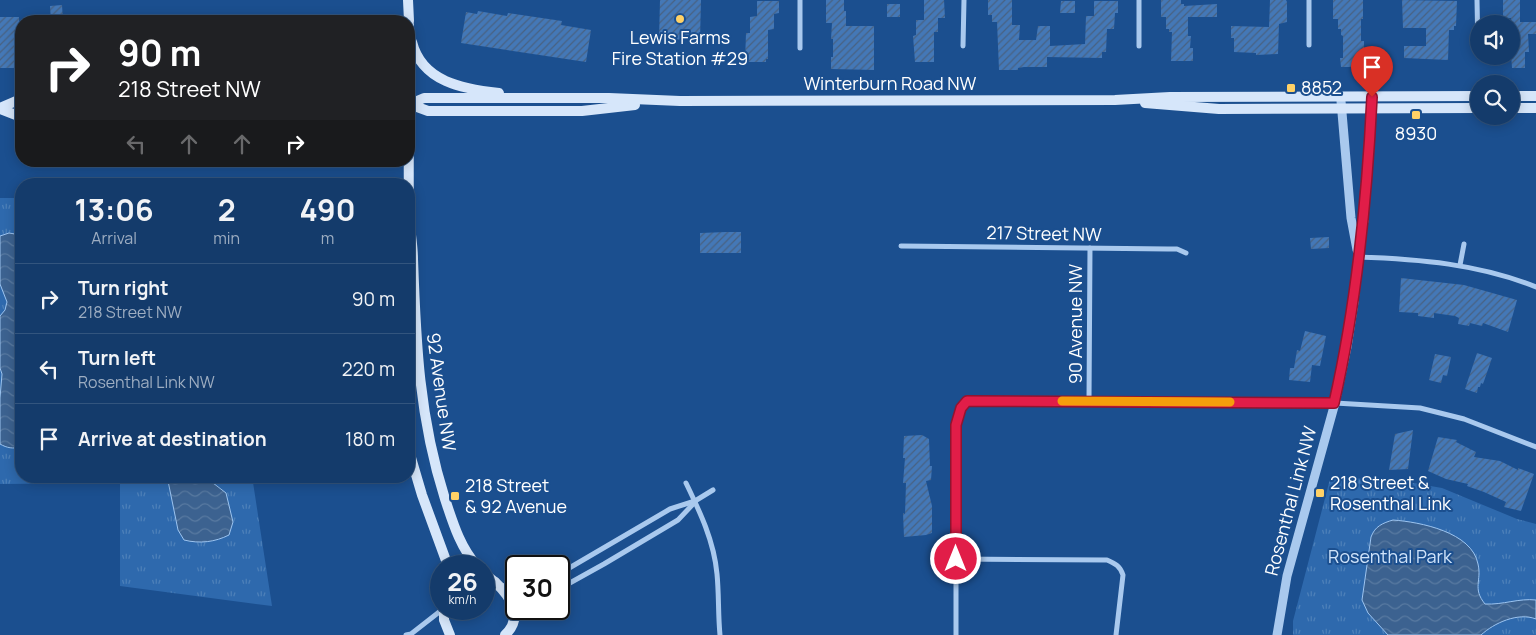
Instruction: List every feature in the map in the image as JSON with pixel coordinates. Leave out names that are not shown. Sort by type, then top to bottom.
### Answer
[{"type":"main road","points":[[408,0],[409,15]]},
{"type":"main road","points":[[415,54],[426,69],[438,77],[479,91],[532,98]]},
{"type":"main road","name":"Winterburn Road NW","points":[[415,102],[424,98],[609,98],[666,101],[1114,100],[1170,97],[1470,96]]},
{"type":"main road","points":[[1520,96],[1536,96]]},
{"type":"main road","name":"Winterburn Road NW","points":[[1114,100],[1219,109],[1470,108]]},
{"type":"main road","name":"Winterburn Road NW","points":[[415,106],[428,111],[582,111],[666,101]]},
{"type":"main road","points":[[0,109],[15,102]]},
{"type":"main road","points":[[1520,108],[1536,108]]},
{"type":"main road","points":[[0,109],[15,115]]},
{"type":"main road","name":"92 Avenue NW","points":[[415,324],[428,436],[452,519],[464,548],[469,555]]},
{"type":"main road","points":[[415,471],[444,555]]},
{"type":"main road","points":[[495,587],[511,601],[514,611],[510,630]]},
{"type":"main road","points":[[444,620],[450,635]]},
{"type":"street","points":[[800,0],[800,48]]},
{"type":"street","points":[[964,0],[964,46]]},
{"type":"street","points":[[1139,0],[1139,46]]},
{"type":"street","points":[[1309,0],[1309,46]]},
{"type":"street","points":[[1477,0],[1477,15]]},
{"type":"street","name":"Rosenthal Link NW","points":[[1340,96],[1351,218],[1358,258]]},
{"type":"street","name":"Rosenthal Link NW","points":[[1276,635],[1287,576],[1334,403],[1354,302],[1364,220],[1372,97]]},
{"type":"street","points":[[1460,265],[1464,244]]},
{"type":"street","name":"217 Street NW","points":[[901,246],[1177,249],[1186,252]]},
{"type":"street","name":"90 Avenue NW","points":[[1089,401],[1090,248]]},
{"type":"street","points":[[1358,258],[1417,259],[1460,265],[1536,287]]},
{"type":"street","points":[[956,635],[956,425],[961,408],[967,401],[1334,403],[1420,408],[1442,412],[1478,424],[1536,447]]},
{"type":"street","points":[[686,483],[707,530],[714,551],[720,635]]},
{"type":"street","points":[[570,568],[670,509],[695,501],[713,490]]},
{"type":"street","points":[[570,583],[678,520],[695,501]]},
{"type":"street","points":[[956,559],[1107,560],[1121,568],[1123,581],[1116,635]]},
{"type":"street","points":[[406,635],[411,634],[430,620]]},
{"type":"street","points":[[510,630],[519,620]]},
{"type":"green space","points":[[0,198],[15,198],[15,483],[120,483],[0,484]]},
{"type":"green space","name":"Rosenthal Park","points":[[1384,478],[1442,488],[1517,519],[1536,524],[1536,635],[1293,635],[1293,621],[1330,479]]},
{"type":"green space","points":[[120,483],[253,483],[272,606],[120,586]]},
{"type":"water","points":[[9,233],[15,234],[15,448],[0,444],[2,374],[0,368],[0,316],[5,310],[7,302],[0,284],[0,236]]},
{"type":"water","points":[[168,483],[213,483],[226,493],[233,522],[229,535],[207,542],[196,542],[184,540],[178,530]]},
{"type":"water","points":[[1393,520],[1430,526],[1456,537],[1474,553],[1479,570],[1478,589],[1485,604],[1536,600],[1536,619],[1522,617],[1507,620],[1493,626],[1481,635],[1388,635],[1368,613],[1362,600],[1371,537],[1380,526]]},
{"type":"building","name":"Lewis Farms Fire Station #29","points":[[660,0],[701,0],[700,40],[659,39]]},
{"type":"building","points":[[826,0],[844,0],[846,26],[874,26],[874,70],[831,69],[831,57],[833,57],[832,23],[826,23]]},
{"type":"building","points":[[924,0],[944,0],[945,18],[938,18],[938,32],[934,32],[934,62],[915,62],[913,36],[916,35],[916,20],[924,20]]},
{"type":"building","points":[[988,0],[1012,0],[1012,25],[1020,25],[1019,40],[1036,40],[1038,26],[1050,26],[1050,46],[1085,44],[1086,16],[1094,16],[1094,1],[1118,1],[1118,13],[1115,13],[1114,29],[1107,29],[1106,52],[1102,52],[1102,58],[1047,57],[1047,67],[999,70],[997,22],[992,22],[992,15],[988,15]]},
{"type":"building","points":[[1161,0],[1181,0],[1181,4],[1184,4],[1184,6],[1217,4],[1217,17],[1188,17],[1188,36],[1191,36],[1190,48],[1193,48],[1193,61],[1171,61],[1172,32],[1166,29],[1166,17],[1161,17]]},
{"type":"building","points":[[1270,0],[1286,0],[1287,2],[1287,22],[1279,24],[1278,54],[1256,55],[1256,53],[1234,52],[1234,38],[1231,38],[1231,26],[1269,27]]},
{"type":"building","points":[[1333,0],[1363,0],[1361,41],[1364,41],[1364,54],[1389,56],[1389,69],[1341,67],[1340,58],[1343,58],[1343,36],[1341,35],[1341,29],[1338,29],[1338,19],[1333,19]]},
{"type":"building","points":[[1402,0],[1457,1],[1456,26],[1454,26],[1454,30],[1449,30],[1448,60],[1404,58],[1404,46],[1426,46],[1426,28],[1403,28]]},
{"type":"building","points":[[1503,0],[1520,0],[1520,15],[1503,15]]},
{"type":"building","points":[[757,1],[779,1],[779,13],[774,14],[774,29],[768,30],[768,59],[766,59],[766,62],[745,62],[746,33],[750,33],[750,17],[757,16]]},
{"type":"building","points":[[1061,1],[1075,1],[1075,13],[1060,13]]},
{"type":"building","points":[[887,4],[900,4],[900,17],[887,17]]},
{"type":"building","points":[[62,5],[63,15],[51,15],[50,6]]},
{"type":"building","points":[[478,11],[507,16],[508,13],[562,21],[561,25],[591,30],[586,62],[461,43],[466,12],[477,14]]},
{"type":"building","points":[[0,17],[15,17],[15,68],[0,68]]},
{"type":"building","points":[[1520,22],[1536,22],[1536,34],[1528,34],[1529,52],[1525,52],[1525,68],[1512,68],[1512,65],[1520,65]]},
{"type":"building","points":[[741,232],[741,253],[700,253],[700,233]]},
{"type":"building","points":[[1329,237],[1329,248],[1311,249],[1310,238]]},
{"type":"building","points":[[1401,278],[1464,285],[1517,300],[1508,332],[1483,323],[1482,326],[1470,323],[1469,326],[1458,324],[1459,318],[1455,316],[1434,313],[1434,318],[1418,316],[1418,313],[1399,312]]},
{"type":"building","points":[[1305,331],[1326,336],[1320,366],[1312,365],[1310,382],[1289,380],[1290,368],[1294,368],[1297,350],[1300,351]]},
{"type":"building","points":[[1477,353],[1492,358],[1483,384],[1481,383],[1480,387],[1478,387],[1477,393],[1465,389]]},
{"type":"building","points":[[1435,354],[1451,357],[1447,376],[1443,375],[1441,383],[1429,380]]},
{"type":"building","points":[[1413,430],[1408,469],[1389,470],[1395,434]]},
{"type":"building","points":[[922,435],[929,439],[930,466],[932,466],[931,480],[926,481],[932,506],[932,533],[904,537],[903,513],[905,514],[906,483],[903,483],[904,436]]},
{"type":"building","points":[[1438,437],[1457,440],[1456,442],[1476,452],[1474,457],[1500,461],[1518,470],[1518,468],[1534,474],[1521,511],[1504,507],[1506,502],[1467,486],[1468,484],[1446,479],[1428,471]]},
{"type":"slow traffic","points":[[1062,401],[1230,402]]},
{"type":"place","name":"Lewis Farms Fire Station #29","points":[[680,19]]},
{"type":"place","name":"8852","points":[[1291,88]]},
{"type":"place","name":"8930","points":[[1416,115]]},
{"type":"place","name":"218 Street & Rosenthal Link","points":[[1320,493]]},
{"type":"place","name":"218 Street & 92 Avenue","points":[[455,496]]},
{"type":"route","points":[[956,559],[956,425],[961,408],[967,401],[1334,403],[1347,348],[1354,302],[1364,220],[1372,97]]}]
